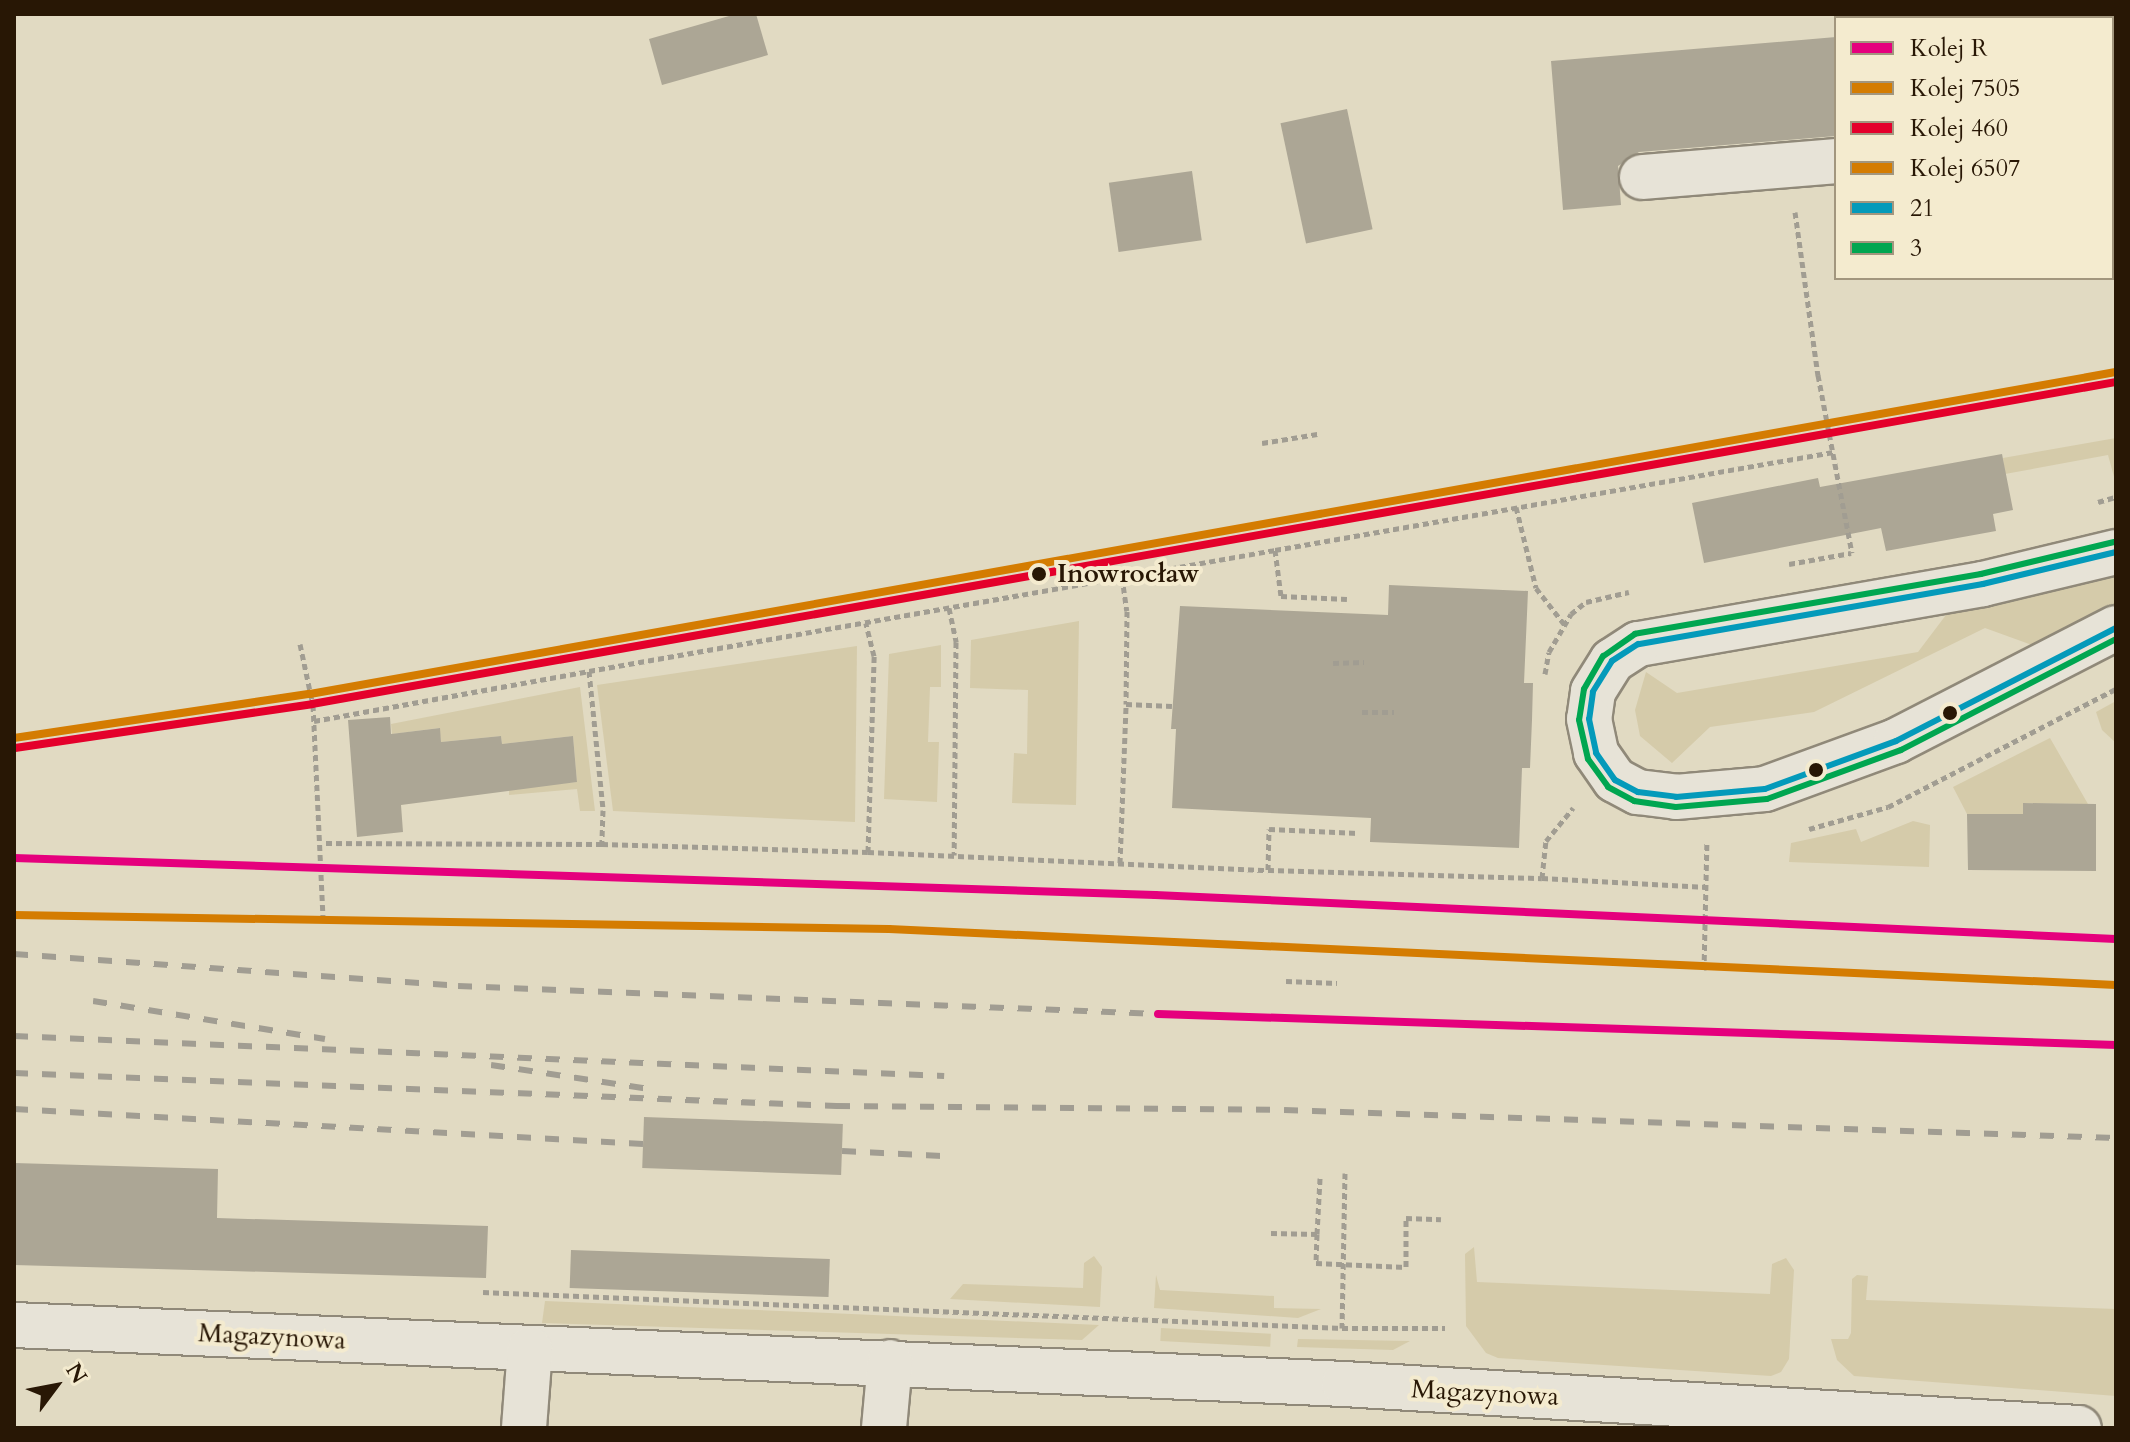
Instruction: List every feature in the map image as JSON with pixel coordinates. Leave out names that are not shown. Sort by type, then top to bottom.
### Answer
[{"type":"street","points":[[1642,177],[1834,161]]},
{"type":"street","points":[[2116,552],[1983,584],[1638,644],[1612,661],[1593,692],[1589,719],[1596,753],[1615,780],[1638,792],[1689,796],[1765,789],[1896,741],[2116,628]]},
{"type":"street","name":"Magazynowa","points":[[14,1325],[890,1362],[2079,1428]]},
{"type":"street","points":[[524,1428],[530,1349]]},
{"type":"street","points":[[884,1428],[890,1362]]},
{"type":"path","points":[[1788,165],[1851,553],[1863,557]]},
{"type":"path","points":[[1262,443],[1317,434]]},
{"type":"path","points":[[314,721],[1833,452]]},
{"type":"path","points":[[2090,504],[2116,497]]},
{"type":"path","points":[[1516,507],[1536,588],[1564,624]]},
{"type":"path","points":[[1275,550],[1281,596],[1347,599]]},
{"type":"path","points":[[1120,863],[1126,704],[1122,577]]},
{"type":"path","points":[[949,608],[956,642],[954,855]]},
{"type":"path","points":[[866,623],[874,656],[868,852]]},
{"type":"path","points":[[300,644],[314,721],[322,843],[323,921]]},
{"type":"path","points":[[1333,663],[1364,662]]},
{"type":"path","points":[[589,671],[602,844]]},
{"type":"path","points":[[1126,704],[1172,706]]},
{"type":"path","points":[[1362,712],[1394,712]]},
{"type":"path","points":[[1542,878],[1546,841],[1573,808]]},
{"type":"path","points":[[1268,870],[1269,829],[1358,833]]},
{"type":"path","points":[[1704,970],[1707,837]]},
{"type":"path","points":[[322,843],[602,844],[868,852],[1707,887]]},
{"type":"path","points":[[1286,981],[1337,983]]},
{"type":"path","points":[[1345,1173],[1342,1328],[1445,1328]]},
{"type":"path","points":[[1320,1178],[1316,1263],[1406,1267],[1406,1218],[1441,1219]]},
{"type":"path","points":[[1271,1233],[1317,1234]]},
{"type":"shaded area","points":[[2116,438],[2116,484],[2108,455],[2005,474],[2003,458]]},
{"type":"shaded area","points":[[2116,571],[2116,607],[2035,646],[1985,628],[1814,712],[1710,727],[1672,763],[1640,736],[1635,710],[1646,672],[1677,693],[1918,652],[1952,607]]},
{"type":"shaded area","points":[[1079,621],[1076,805],[1012,803],[1014,753],[1027,754],[1028,690],[970,688],[971,640]]},
{"type":"shaded area","points":[[941,645],[941,687],[930,687],[928,742],[939,742],[937,802],[884,799],[889,654]]},
{"type":"shaded area","points":[[857,646],[855,822],[613,811],[597,685]]},
{"type":"shaded area","points":[[580,687],[595,811],[580,811],[577,789],[509,795],[509,788],[577,782],[573,736],[502,744],[501,736],[441,742],[439,728],[392,734],[391,724]]},
{"type":"shaded area","points":[[2116,701],[2116,743],[2102,730],[2096,712]]},
{"type":"shaded area","points":[[2050,738],[2088,804],[2024,803],[2023,814],[1967,814],[1953,787]]},
{"type":"shaded area","points":[[1913,821],[1930,825],[1929,867],[1789,862],[1791,843],[1856,829],[1861,842]]},
{"type":"shaded area","points":[[1474,1247],[1477,1282],[1770,1294],[1772,1264],[1786,1258],[1794,1270],[1789,1359],[1781,1372],[1771,1376],[1498,1358],[1486,1353],[1466,1326],[1465,1254]]},
{"type":"shaded area","points":[[1094,1256],[1102,1267],[1100,1307],[950,1299],[963,1284],[1083,1288],[1084,1263]]},
{"type":"shaded area","points":[[1156,1275],[1160,1290],[1274,1296],[1274,1308],[1321,1309],[1298,1318],[1154,1308]]},
{"type":"shaded area","points":[[1857,1275],[1868,1276],[1866,1300],[2116,1309],[2116,1396],[1854,1376],[1837,1360],[1831,1339],[1848,1339],[1851,1333],[1852,1279]]},
{"type":"shaded area","points":[[545,1301],[1099,1325],[1082,1340],[542,1323]]},
{"type":"shaded area","points":[[1161,1328],[1271,1334],[1270,1347],[1160,1341]]},
{"type":"shaded area","points":[[1298,1339],[1410,1341],[1393,1350],[1297,1347]]},
{"type":"building","points":[[736,14],[756,14],[768,55],[662,85],[649,39]]},
{"type":"building","points":[[1834,37],[1834,136],[1639,152],[1618,166],[1621,205],[1563,210],[1551,61]]},
{"type":"building","points":[[1347,109],[1373,229],[1306,243],[1280,123]]},
{"type":"building","points":[[1192,171],[1202,240],[1119,252],[1109,183]]},
{"type":"building","points":[[2002,454],[2013,510],[1993,514],[1996,531],[1886,551],[1881,528],[1704,563],[1692,503],[1818,478],[1820,487]]},
{"type":"building","points":[[1389,585],[1528,591],[1524,683],[1533,683],[1532,720],[1530,768],[1522,768],[1519,848],[1370,842],[1371,818],[1172,808],[1176,729],[1171,729],[1180,606],[1388,615]]},
{"type":"building","points":[[390,717],[391,734],[440,728],[441,742],[501,736],[502,744],[573,736],[577,782],[401,805],[403,832],[357,837],[348,720]]},
{"type":"building","points":[[2023,803],[2096,804],[2096,871],[1968,870],[1967,814],[2023,814]]},
{"type":"building","points":[[644,1117],[843,1124],[841,1175],[642,1168]]},
{"type":"building","points":[[14,1163],[218,1169],[217,1218],[488,1226],[486,1278],[14,1265]]},
{"type":"building","points":[[571,1250],[830,1259],[829,1297],[570,1288]]},
{"type":"railway","points":[[14,954],[458,986],[1158,1014]]},
{"type":"railway","points":[[93,1001],[325,1039]]},
{"type":"railway","points":[[14,1036],[944,1076]]},
{"type":"railway","points":[[491,1065],[649,1089]]},
{"type":"railway","points":[[14,1073],[836,1106],[1284,1110],[2116,1138]]},
{"type":"railway","points":[[14,1109],[643,1144]]},
{"type":"railway","points":[[842,1151],[942,1156]]},
{"type":"rail line","name":"7505","points":[[14,738],[310,694],[2116,372]]},
{"type":"rail line","name":"460","points":[[15,748],[312,704],[2116,382]]},
{"type":"rail line","name":"R","points":[[14,858],[1155,895],[2116,939]]},
{"type":"rail line","name":"6507","points":[[14,915],[889,929],[2116,985]]},
{"type":"rail line","name":"R","points":[[1158,1014],[2116,1045]]},
{"type":"transit line","name":"3","points":[[2114,542],[1981,574],[1635,634],[1603,656],[1584,689],[1579,720],[1588,759],[1608,787],[1634,801],[1676,807],[1767,799],[1901,750],[2116,639]]},
{"type":"transit line","name":"21","points":[[2116,552],[1983,584],[1638,644],[1612,661],[1593,692],[1589,719],[1596,753],[1615,780],[1638,792],[1676,797],[1765,789],[1896,741],[2116,628]]},
{"type":"place","name":"Inowrocław","points":[[1039,574]]}]
